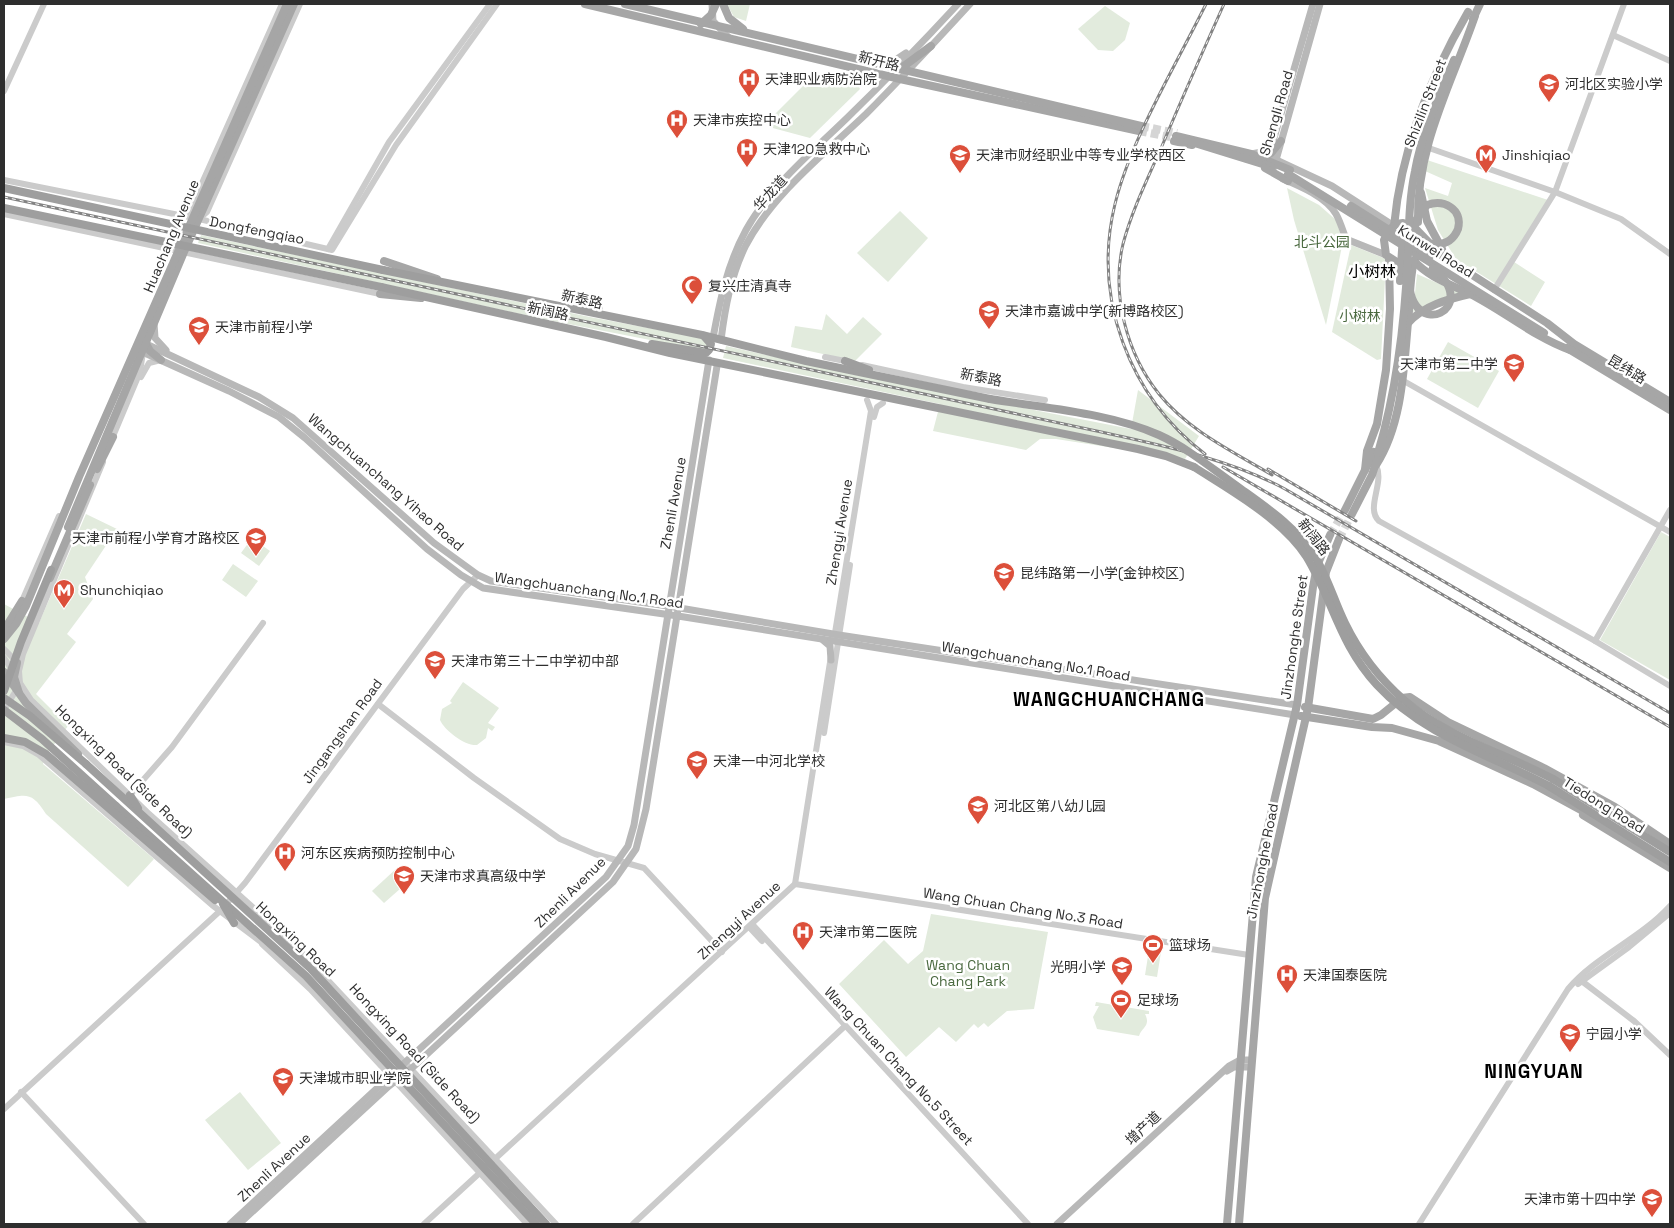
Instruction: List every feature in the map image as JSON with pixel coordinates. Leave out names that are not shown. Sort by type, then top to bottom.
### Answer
[{"type":"highway","name":"Dongfengqiao","points":[[4,188],[384,266],[446,282]]},
{"type":"highway","points":[[4,208],[381,291]]},
{"type":"highway","name":"新泰路","points":[[446,282],[702,335],[926,386]]},
{"type":"highway","name":"新阔路","points":[[381,291],[429,298],[670,353],[1069,435],[1166,456],[1194,467],[1270,520],[1292,539],[1317,576],[1348,646],[1376,685],[1393,701],[1433,730],[1551,783]]},
{"type":"highway","points":[[635,344],[676,347],[706,353],[711,344],[702,335]]},
{"type":"highway","points":[[845,361],[926,386]]},
{"type":"highway","name":"新阔路","points":[[926,386],[1119,422],[1148,430],[1179,446],[1274,512],[1301,538],[1320,565],[1344,621],[1361,653],[1388,686],[1405,701],[1441,726],[1551,783]]},
{"type":"highway","name":"Huachang Avenue","points":[[4,690],[21,642],[51,570]]},
{"type":"highway","name":"Hongxing Road","points":[[14,693],[30,716],[128,798],[146,820],[235,894],[244,908],[302,956],[489,1167],[546,1224]]},
{"type":"highway","points":[[4,710],[42,739],[217,898]]},
{"type":"highway","points":[[6,741],[25,742],[46,754],[217,898]]},
{"type":"highway","name":"Tiedong Road","points":[[1551,783],[1632,827],[1670,852]]},
{"type":"highway","name":"Tiedong Road","points":[[1551,783],[1670,862]]},
{"type":"highway","name":"Hongxing Road","points":[[217,898],[224,908],[280,953],[421,1087],[536,1224]]},
{"type":"highway","points":[[224,908],[234,923]]},
{"type":"main road","name":"Huachang Avenue","points":[[4,639],[24,612],[61,526],[79,478],[132,360],[142,346],[146,330],[287,4]]},
{"type":"main road","name":"Huachang Avenue","points":[[195,219],[294,4]]},
{"type":"main road","name":"新开路","points":[[585,4],[866,71],[899,71]]},
{"type":"main road","name":"新开路","points":[[625,4],[710,21],[871,61],[899,71],[1140,129],[900,79],[899,71]]},
{"type":"main road","points":[[710,21],[711,4]]},
{"type":"main road","points":[[707,32],[717,4]]},
{"type":"main road","points":[[723,4],[729,18],[750,32]]},
{"type":"main road","points":[[717,339],[728,268],[751,222],[777,190],[899,71],[958,4]]},
{"type":"main road","points":[[899,71],[931,46],[970,4]]},
{"type":"main road","name":"Shengli Road","points":[[1277,140],[1313,4]]},
{"type":"main road","name":"Shengli Road","points":[[1277,140],[1320,4]]},
{"type":"main road","name":"Shizilin Street","points":[[1471,4],[1471,14]]},
{"type":"main road","name":"Shizilin Street","points":[[1376,453],[1393,375],[1408,191],[1422,130],[1471,14],[1480,4]]},
{"type":"main road","points":[[871,61],[889,62],[899,59],[937,21],[952,10]]},
{"type":"main road","points":[[1411,257],[1447,281],[1451,291],[1449,305],[1436,314],[1420,311],[1411,298],[1409,278],[1411,257],[1417,232],[1420,173],[1426,147],[1471,14]]},
{"type":"main road","points":[[1365,470],[1367,452],[1377,424],[1386,370],[1390,309],[1388,257],[1384,240],[1392,227],[1411,139],[1438,72],[1471,14]]},
{"type":"main road","points":[[687,28],[710,21]]},
{"type":"main road","points":[[710,21],[729,38]]},
{"type":"main road","name":"Shizilin Street","points":[[1376,453],[1395,384],[1411,257],[1410,200],[1418,156],[1452,59]]},
{"type":"main road","name":"华龙道","points":[[717,339],[734,277],[746,246],[759,225],[781,197],[900,79],[899,71]]},
{"type":"main road","points":[[1176,137],[1271,160],[1291,174],[1331,208],[1346,239],[1400,264],[1422,250],[1417,232]]},
{"type":"main road","points":[[1249,156],[1264,151],[1277,140]]},
{"type":"main road","points":[[1271,160],[1277,140]]},
{"type":"main road","points":[[1277,140],[1291,174]]},
{"type":"main road","points":[[1271,160],[1291,174]]},
{"type":"main road","points":[[1420,173],[1427,221],[1438,242],[1453,262]]},
{"type":"main road","name":"Kunwei Road","points":[[1291,174],[1392,227],[1545,331]]},
{"type":"main road","name":"Kunwei Road","points":[[1291,174],[1411,257],[1572,347]]},
{"type":"main road","points":[[1392,227],[1426,244],[1439,245],[1450,240],[1456,234],[1459,218],[1449,205],[1436,202],[1427,205],[1419,213],[1417,232],[1409,278]]},
{"type":"main road","points":[[1392,227],[1402,223],[1417,232],[1441,255],[1547,323],[1572,347]]},
{"type":"main road","name":"Huachang Avenue","points":[[51,570],[142,346],[154,323],[181,252]]},
{"type":"main road","points":[[1411,257],[1428,275],[1470,294],[1538,335],[1572,347]]},
{"type":"main road","points":[[1376,453],[1365,470],[1348,512],[1388,442],[1402,380],[1408,323],[1411,257]]},
{"type":"main road","points":[[1408,323],[1418,313],[1429,307],[1470,294]]},
{"type":"main road","points":[[568,308],[600,306]]},
{"type":"main road","points":[[154,323],[155,336],[161,346],[212,376]]},
{"type":"main road","points":[[142,346],[161,360]]},
{"type":"main road","name":"Wangchuanchang Yihao Road","points":[[142,346],[259,397],[293,418],[415,527],[450,556],[478,575]]},
{"type":"main road","name":"昆纬路","points":[[1572,347],[1670,402]]},
{"type":"main road","name":"昆纬路","points":[[1572,347],[1670,410]]},
{"type":"main road","name":"Wangchuanchang Yihao Road","points":[[161,360],[254,403],[286,422],[427,549],[471,582]]},
{"type":"main road","name":"Zhenli Avenue","points":[[239,1224],[606,876],[620,860],[628,846],[634,825],[666,614],[710,360]]},
{"type":"main road","name":"Zhenli Avenue","points":[[230,1224],[402,1071],[424,1057],[612,882],[636,849],[643,826],[717,366]]},
{"type":"main road","name":"Huachang Avenue","points":[[14,693],[16,666],[90,485],[113,437]]},
{"type":"main road","points":[[1376,453],[1376,465]]},
{"type":"main road","name":"Jinzhonghe Street","points":[[1294,715],[1300,689],[1317,566],[1330,535]]},
{"type":"main road","name":"Jinzhonghe Road","points":[[1238,1224],[1265,898],[1308,708],[1326,572],[1339,539]]},
{"type":"main road","name":"Wangchuanchang No.1 Road","points":[[465,566],[478,575],[495,582],[668,606],[694,607]]},
{"type":"main road","name":"Wangchuanchang No.1 Road","points":[[471,582],[490,590],[666,614]]},
{"type":"main road","points":[[4,630],[22,601]]},
{"type":"main road","points":[[679,607],[836,638]]},
{"type":"main road","points":[[666,614],[836,638]]},
{"type":"main road","name":"Wangchuanchang No.1 Road","points":[[678,616],[692,617]]},
{"type":"main road","points":[[816,637],[829,644],[833,659]]},
{"type":"main road","name":"Wangchuanchang No.1 Road","points":[[836,638],[1297,705]]},
{"type":"main road","name":"Wangchuanchang No.1 Road","points":[[836,638],[1294,715]]},
{"type":"main road","points":[[4,672],[14,693],[86,764]]},
{"type":"main road","points":[[1300,689],[1305,695],[1311,691]]},
{"type":"main road","points":[[1297,705],[1373,719],[1402,698],[1410,697],[1448,722],[1544,768],[1615,807],[1670,844]]},
{"type":"main road","points":[[1294,715],[1372,728],[1392,728],[1439,741],[1526,781],[1642,843]]},
{"type":"main road","name":"Jinzhonghe Road","points":[[1227,1224],[1256,877],[1294,715]]},
{"type":"main road","points":[[1590,794],[1632,827]]},
{"type":"main road","points":[[1571,806],[1595,824],[1670,868]]},
{"type":"main road","points":[[1240,1063],[1250,1063]]},
{"type":"main road","name":"增产道","points":[[1059,1224],[1193,1098],[1230,1066],[1240,1063]]},
{"type":"street","points":[[4,91],[44,4]]},
{"type":"street","points":[[195,219],[190,210],[282,4]]},
{"type":"street","points":[[195,219],[207,212],[300,4]]},
{"type":"street","points":[[330,250],[389,142],[490,4]]},
{"type":"street","points":[[330,250],[396,145],[497,4]]},
{"type":"street","points":[[1494,290],[1555,192],[1624,4]]},
{"type":"street","points":[[1613,35],[1670,61]]},
{"type":"street","points":[[1426,147],[1555,192],[1622,220],[1670,254]]},
{"type":"street","points":[[4,180],[195,219],[330,250]]},
{"type":"street","points":[[4,214],[181,252],[381,291]]},
{"type":"street","points":[[112,402],[142,346],[169,266],[181,252]]},
{"type":"street","name":"Huachang Avenue","points":[[14,693],[20,664],[95,486],[140,372],[142,346]]},
{"type":"street","name":"新泰路","points":[[825,357],[936,382],[1045,400]]},
{"type":"street","points":[[130,398],[148,365],[153,361],[161,360]]},
{"type":"street","points":[[1402,380],[1670,532]]},
{"type":"street","name":"Zhengyi Avenue","points":[[424,1224],[489,1167],[797,884],[871,411],[867,400]]},
{"type":"street","name":"Zhengyi Avenue","points":[[836,638],[875,411],[877,407],[884,403]]},
{"type":"street","points":[[1376,465],[1380,478],[1374,511],[1375,517],[1379,522],[1595,641],[1670,686]]},
{"type":"street","name":"Huachang Avenue","points":[[22,601],[62,509],[79,478]]},
{"type":"street","points":[[1595,641],[1670,510]]},
{"type":"street","name":"Jingangshan Road","points":[[4,1109],[224,908],[478,575]]},
{"type":"street","points":[[128,798],[172,747],[263,624]]},
{"type":"street","points":[[817,629],[836,638],[833,659]]},
{"type":"street","points":[[4,649],[20,664]]},
{"type":"street","name":"Hongxing Road (Side Road)","points":[[4,658],[14,693],[31,700],[128,798],[302,956]]},
{"type":"street","points":[[4,690],[31,700]]},
{"type":"street","points":[[4,710],[14,693]]},
{"type":"street","points":[[378,704],[481,784],[560,839],[595,854],[644,868],[722,952]]},
{"type":"street","points":[[29,749],[52,720]]},
{"type":"street","points":[[4,733],[6,741],[29,749],[46,761],[224,908]]},
{"type":"street","name":"Wang Chuan Chang No.3 Road","points":[[797,884],[1249,955]]},
{"type":"street","points":[[1419,1224],[1563,995],[1651,925],[1670,906]]},
{"type":"street","points":[[1423,1224],[1565,999],[1580,980],[1630,947],[1670,913]]},
{"type":"street","points":[[763,917],[760,928],[763,937]]},
{"type":"street","name":"Hongxing Road","points":[[234,923],[262,944]]},
{"type":"street","name":"Zhengyi Avenue","points":[[429,1224],[722,952],[752,927]]},
{"type":"street","name":"Wang Chuan Chang No.5 Street","points":[[752,927],[1023,1224]]},
{"type":"street","points":[[262,944],[280,953]]},
{"type":"street","name":"Hongxing Road (Side Road)","points":[[262,944],[402,1071],[489,1167],[556,1224]]},
{"type":"street","points":[[1580,980],[1634,1021],[1670,1055]]},
{"type":"street","points":[[633,1224],[845,1029]]},
{"type":"street","points":[[638,1224],[845,1029]]},
{"type":"street","name":"Wang Chuan Chang No.5 Street","points":[[845,1029],[1028,1224]]},
{"type":"street","name":"Hongxing Road (Side Road)","points":[[402,1071],[489,1167],[527,1224]]},
{"type":"street","points":[[21,1093],[142,1224]]},
{"type":"green space","points":[[727,4],[750,4],[746,21],[734,17]]},
{"type":"green space","points":[[1105,6],[1130,23],[1125,40],[1113,51],[1098,50],[1078,29]]},
{"type":"green space","points":[[813,76],[858,85],[860,89],[810,138],[769,127],[769,120]]},
{"type":"green space","points":[[1427,160],[1548,200],[1511,260],[1545,282],[1531,306],[1456,259],[1438,230],[1425,188],[1448,196],[1452,183],[1425,171]]},
{"type":"green space","name":"北斗公园","points":[[1287,188],[1319,205],[1336,220],[1343,241],[1326,325],[1294,220]]},
{"type":"green space","points":[[900,211],[928,238],[888,282],[857,253]]},
{"type":"green space","points":[[201,235],[590,317],[702,338],[708,343],[707,349],[701,350],[543,319],[198,243]]},
{"type":"green space","name":"小树林","points":[[1351,245],[1386,259],[1381,359],[1377,360],[1332,332]]},
{"type":"green space","points":[[1417,274],[1460,293],[1413,312]]},
{"type":"green space","points":[[826,314],[847,334],[863,317],[882,334],[855,361],[791,347],[795,326],[822,330]]},
{"type":"green space","points":[[1448,342],[1499,371],[1478,408],[1427,379]]},
{"type":"green space","points":[[726,346],[851,374],[1131,429],[1138,390],[1199,436],[1185,459],[1056,439],[1040,439],[1026,450],[933,431],[940,404],[723,358]]},
{"type":"green space","points":[[86,514],[117,529],[85,577],[93,599],[67,634],[76,642],[36,694],[68,726],[46,755],[43,764],[154,859],[128,887],[46,814],[33,798],[18,796],[4,799],[4,604],[39,623]]},
{"type":"green space","points":[[1661,532],[1670,537],[1670,680],[1600,640]]},
{"type":"green space","points":[[252,538],[270,551],[259,566],[241,553]]},
{"type":"green space","points":[[233,564],[258,581],[246,597],[222,580]]},
{"type":"green space","points":[[463,682],[499,708],[488,723],[495,727],[492,731],[488,728],[486,738],[477,745],[472,745],[456,737],[446,729],[440,720],[442,709],[452,703],[450,701]]},
{"type":"green space","points":[[397,868],[409,881],[384,903],[372,891]]},
{"type":"green space","name":"Wang Chuan Chang Park","points":[[931,914],[1048,932],[1034,1009],[1007,1011],[988,1027],[984,1023],[978,1028],[974,1024],[956,1042],[939,1027],[906,1057],[839,984],[884,940],[908,964],[923,951]]},
{"type":"green space","name":"篮球场","points":[[1149,950],[1161,952],[1157,977],[1145,975]]},
{"type":"green space","points":[[1096,1002],[1149,1011],[1149,1014],[1145,1014],[1147,1024],[1139,1036],[1097,1029],[1093,1017],[1099,1006],[1095,1006]]},
{"type":"green space","points":[[240,1092],[281,1143],[248,1170],[205,1120]]},
{"type":"tunnel","points":[[1141,126],[1177,133]]},
{"type":"tunnel","points":[[1139,131],[1175,138]]},
{"type":"tunnel","points":[[1330,535],[1345,510]]},
{"type":"tunnel","points":[[1339,539],[1352,514]]},
{"type":"railway","points":[[1205,454],[1178,430],[1156,404],[1137,374],[1123,342],[1113,309],[1109,275],[1109,239],[1115,204],[1132,154],[1155,102],[1206,4]]},
{"type":"railway","points":[[1224,4],[1131,219],[1123,244],[1120,263],[1121,303],[1124,323],[1130,342],[1138,361],[1159,394],[1197,430],[1272,475]]},
{"type":"railway","points":[[4,197],[1106,433],[1198,455],[1242,470],[1285,489],[1670,713]]},
{"type":"railway","points":[[1223,467],[1670,727]]},
{"type":"railway","points":[[1268,469],[1356,521]]},
{"type":"place","name":"天津职业病防治院","points":[[749,98]]},
{"type":"place","name":"河北区实验小学","points":[[1549,103]]},
{"type":"place","name":"天津市疾控中心","points":[[677,139]]},
{"type":"place","name":"天津120急救中心","points":[[747,168]]},
{"type":"place","name":"天津市财经职业中等专业学校西区","points":[[960,174]]},
{"type":"place","name":"Jinshiqiao","points":[[1486,174]]},
{"type":"place","name":"复兴庄清真寺","points":[[692,305]]},
{"type":"place","name":"天津市嘉诚中学(新博路校区)","points":[[989,330]]},
{"type":"place","name":"天津市前程小学","points":[[199,346]]},
{"type":"place","name":"天津市第二中学","points":[[1514,383]]},
{"type":"place","name":"天津市前程小学育才路校区","points":[[256,557]]},
{"type":"place","name":"昆纬路第一小学(金钟校区)","points":[[1004,592]]},
{"type":"place","name":"Shunchiqiao","points":[[64,609]]},
{"type":"place","name":"天津市第三十二中学初中部","points":[[435,680]]},
{"type":"place","name":"天津一中河北学校","points":[[697,780]]},
{"type":"place","name":"河北区第八幼儿园","points":[[978,825]]},
{"type":"place","name":"河东区疾病预防控制中心","points":[[285,872]]},
{"type":"place","name":"天津市求真高级中学","points":[[404,895]]},
{"type":"place","name":"天津市第二医院","points":[[803,951]]},
{"type":"place","name":"篮球场","points":[[1153,964]]},
{"type":"place","name":"光明小学","points":[[1122,986]]},
{"type":"place","name":"天津国泰医院","points":[[1287,994]]},
{"type":"place","name":"足球场","points":[[1121,1019]]},
{"type":"place","name":"宁园小学","points":[[1570,1053]]},
{"type":"place","name":"天津城市职业学院","points":[[283,1097]]},
{"type":"place","name":"天津市第十四中学","points":[[1652,1218]]},
{"type":"district","name":"小树林","points":[[1372,271]]},
{"type":"district","name":"WANGCHUANCHANG","points":[[1109,699]]},
{"type":"district","name":"NINGYUAN","points":[[1534,1071]]}]
